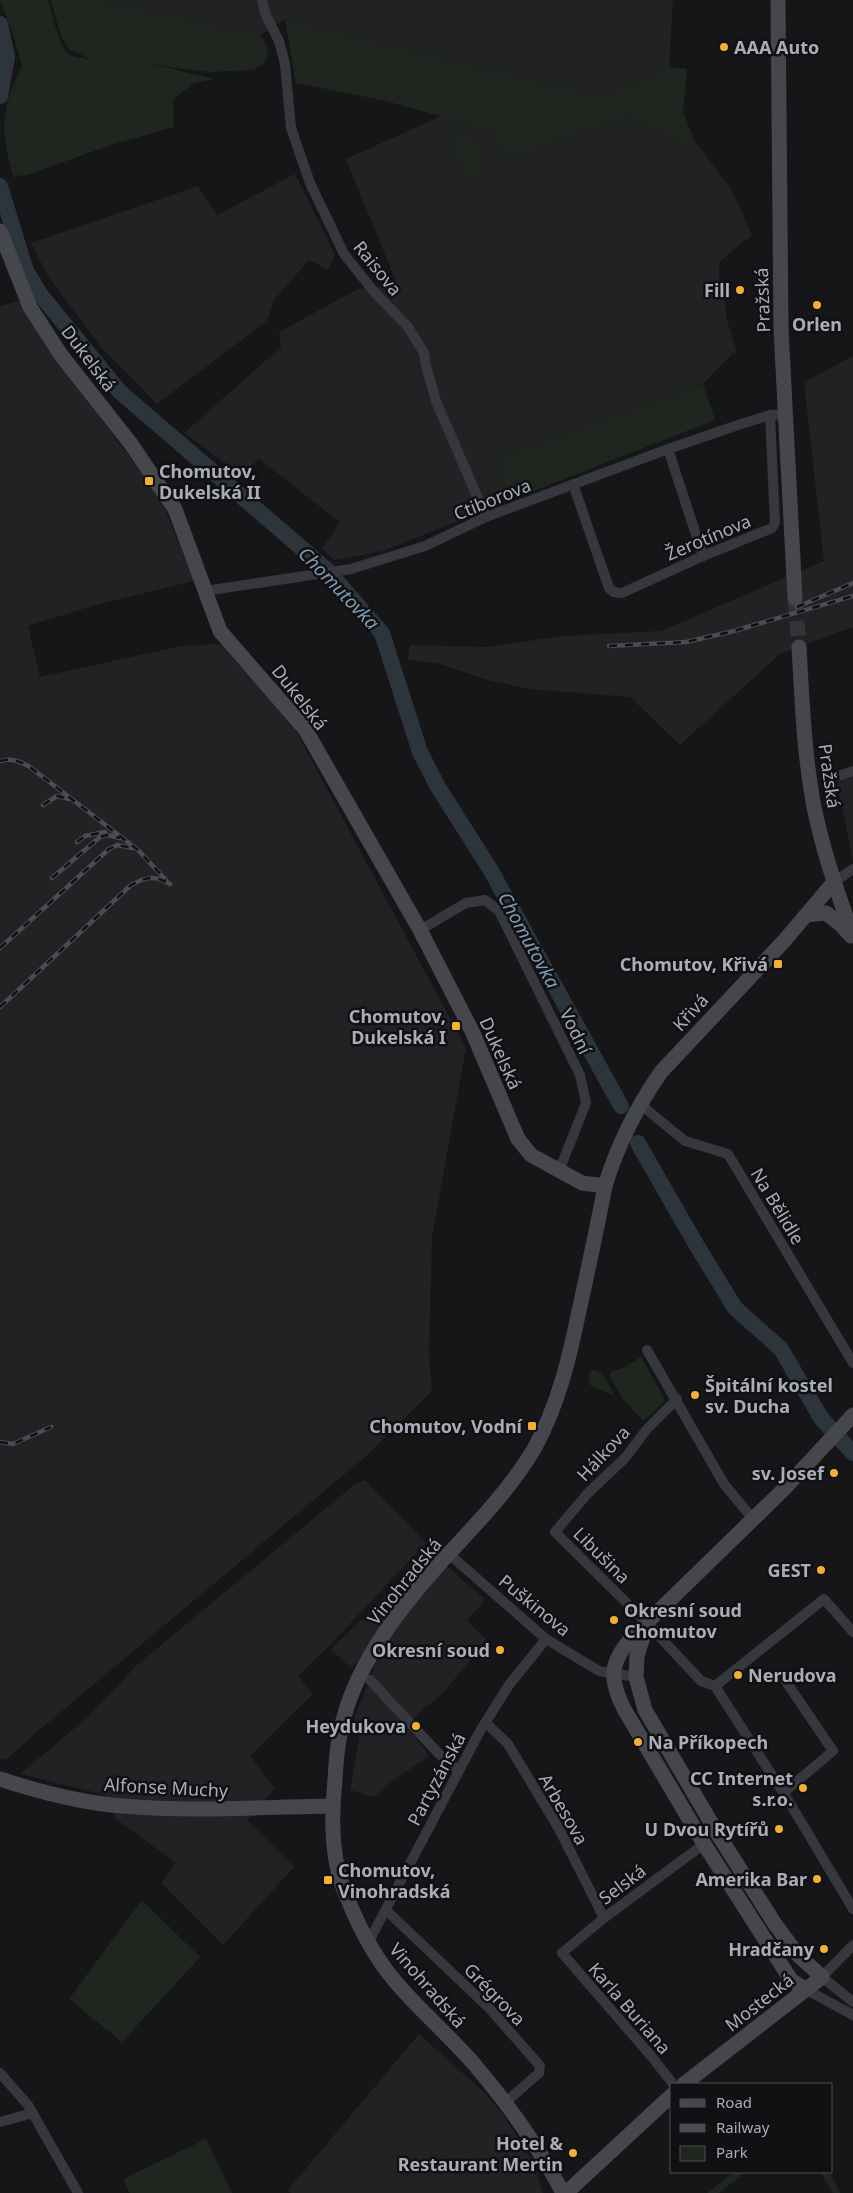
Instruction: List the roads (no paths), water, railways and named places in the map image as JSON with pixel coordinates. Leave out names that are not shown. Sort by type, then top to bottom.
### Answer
[{"type":"street","name":"Raisova","points":[[262,0],[285,64],[292,128],[310,183],[344,254],[375,293],[408,326],[424,353],[436,401],[486,517]]},
{"type":"street","name":"Pražská","points":[[778,0],[778,414],[795,598]]},
{"type":"street","name":"Dukelská","points":[[0,231],[30,307],[61,356],[130,444],[175,509],[220,631],[305,728],[420,930],[472,1031],[518,1139],[531,1156],[559,1171],[582,1183],[606,1186]]},
{"type":"street","name":"Ctiborova","points":[[205,590],[351,569],[425,546],[486,517],[668,449],[778,414]]},
{"type":"street","name":"Žerotínova","points":[[572,484],[609,588],[614,592],[622,593],[703,556],[772,528],[775,523],[778,414]]},
{"type":"street","points":[[668,449],[703,556]]},
{"type":"street","name":"Pražská","points":[[799,647],[810,780],[820,833],[853,937]]},
{"type":"street","points":[[839,776],[853,771]]},
{"type":"street","points":[[834,882],[853,869]]},
{"type":"street","name":"Křivá","points":[[606,1186],[620,1144],[640,1104],[661,1072],[806,915],[834,882]]},
{"type":"street","name":"Vodní","points":[[420,930],[466,903],[485,900],[499,911],[580,1075],[586,1103],[559,1171]]},
{"type":"street","points":[[806,915],[826,914],[853,937]]},
{"type":"street","name":"Na Bělidle","points":[[640,1104],[685,1141],[728,1154],[853,1364]]},
{"type":"street","name":"Vinohradská","points":[[565,2193],[506,2102],[472,2062],[396,1982],[368,1943],[340,1878],[332,1806],[336,1761],[344,1718],[361,1674],[389,1626],[449,1554],[493,1508],[542,1432],[557,1398],[570,1350],[606,1186]]},
{"type":"street","points":[[647,1350],[677,1399],[724,1484],[753,1519]]},
{"type":"street","name":"Hálkova","points":[[555,1532],[588,1493],[625,1458],[647,1429],[677,1399]]},
{"type":"street","points":[[849,1421],[620,1651],[612,1674],[616,1693],[624,1709],[704,1844],[791,1980],[853,2015]]},
{"type":"street","name":"Libušina","points":[[555,1532],[647,1623],[701,1682],[715,1686]]},
{"type":"street","name":"Puškinova","points":[[449,1554],[546,1639],[586,1665],[599,1671],[636,1677]]},
{"type":"street","points":[[853,1632],[824,1599],[715,1686],[783,1793],[853,1909]]},
{"type":"street","points":[[647,1623],[637,1656],[636,1677],[645,1710],[719,1836],[797,1954],[853,2002]]},
{"type":"street","name":"Partyzánská","points":[[368,1943],[387,1911],[458,1770],[509,1685],[546,1639]]},
{"type":"street","points":[[370,1680],[439,1754],[458,1770]]},
{"type":"street","points":[[783,1793],[833,1751],[785,1680]]},
{"type":"street","name":"Arbesova","points":[[486,1723],[508,1744],[559,1829],[604,1918]]},
{"type":"street","name":"Alfonse Muchy","points":[[0,1780],[51,1794],[121,1806],[219,1809],[332,1806]]},
{"type":"street","name":"Selská","points":[[562,1953],[604,1918],[704,1844]]},
{"type":"street","name":"Grégrova","points":[[387,1911],[490,2009],[540,2066],[539,2072],[506,2102]]},
{"type":"street","name":"Mostecká","points":[[685,2083],[822,1977],[853,1945]]},
{"type":"street","name":"Karla Buriana","points":[[562,1953],[673,2083]]},
{"type":"street","points":[[0,2073],[33,2113],[78,2193]]},
{"type":"street","points":[[565,2193],[670,2097]]},
{"type":"street","points":[[0,2122],[33,2113]]},
{"type":"waterway","name":"Chomutovka","points":[[0,24],[7,57],[0,96]]},
{"type":"waterway","name":"Chomutovka","points":[[0,186],[26,271],[40,294],[120,392],[326,569],[382,633],[420,752],[438,787],[490,869],[621,1106]]},
{"type":"waterway","name":"Chomutovka","points":[[638,1143],[735,1308],[781,1349],[821,1418],[853,1453]]},
{"type":"tunnel","points":[[795,598],[799,647]]},
{"type":"railway","points":[[797,607],[853,583]]},
{"type":"railway","points":[[609,646],[686,642],[734,631],[853,596]]},
{"type":"railway","points":[[0,761],[16,761],[30,767],[138,850],[166,880]]},
{"type":"railway","points":[[43,805],[57,796],[69,799]]},
{"type":"railway","points":[[77,842],[85,836],[105,832]]},
{"type":"railway","points":[[52,878],[100,837],[107,835],[120,838]]},
{"type":"railway","points":[[0,948],[109,849],[117,845],[133,848]]},
{"type":"railway","points":[[0,1007],[131,885],[150,878],[160,879],[170,884]]},
{"type":"railway","points":[[0,1442],[13,1444],[51,1427]]},
{"type":"place","name":"AAA Auto","points":[[724,47]]},
{"type":"place","name":"Fill","points":[[740,290]]},
{"type":"place","name":"Orlen","points":[[817,305]]},
{"type":"place","name":"Chomutov, Dukelská II","points":[[149,481]]},
{"type":"place","name":"Chomutov, Křivá","points":[[778,964]]},
{"type":"place","name":"Chomutov, Dukelská I","points":[[456,1026]]},
{"type":"place","name":"Špitální kostel sv. Ducha","points":[[695,1395]]},
{"type":"place","name":"Chomutov, Vodní","points":[[532,1426]]},
{"type":"place","name":"sv. Josef","points":[[834,1473]]},
{"type":"place","name":"GEST","points":[[821,1570]]},
{"type":"place","name":"Okresní soud Chomutov","points":[[614,1620]]},
{"type":"place","name":"Okresní soud","points":[[500,1650]]},
{"type":"place","name":"Nerudova","points":[[738,1675]]},
{"type":"place","name":"Heydukova","points":[[416,1726]]},
{"type":"place","name":"Na Příkopech","points":[[638,1742]]},
{"type":"place","name":"CC Internet s.r.o.","points":[[803,1788]]},
{"type":"place","name":"U Dvou Rytířů","points":[[779,1829]]},
{"type":"place","name":"Amerika Bar","points":[[817,1879]]},
{"type":"place","name":"Chomutov, Vinohradská","points":[[328,1880]]},
{"type":"place","name":"Hradčany","points":[[824,1949]]},
{"type":"place","name":"Hotel & Restaurant Mertin","points":[[573,2153]]}]
